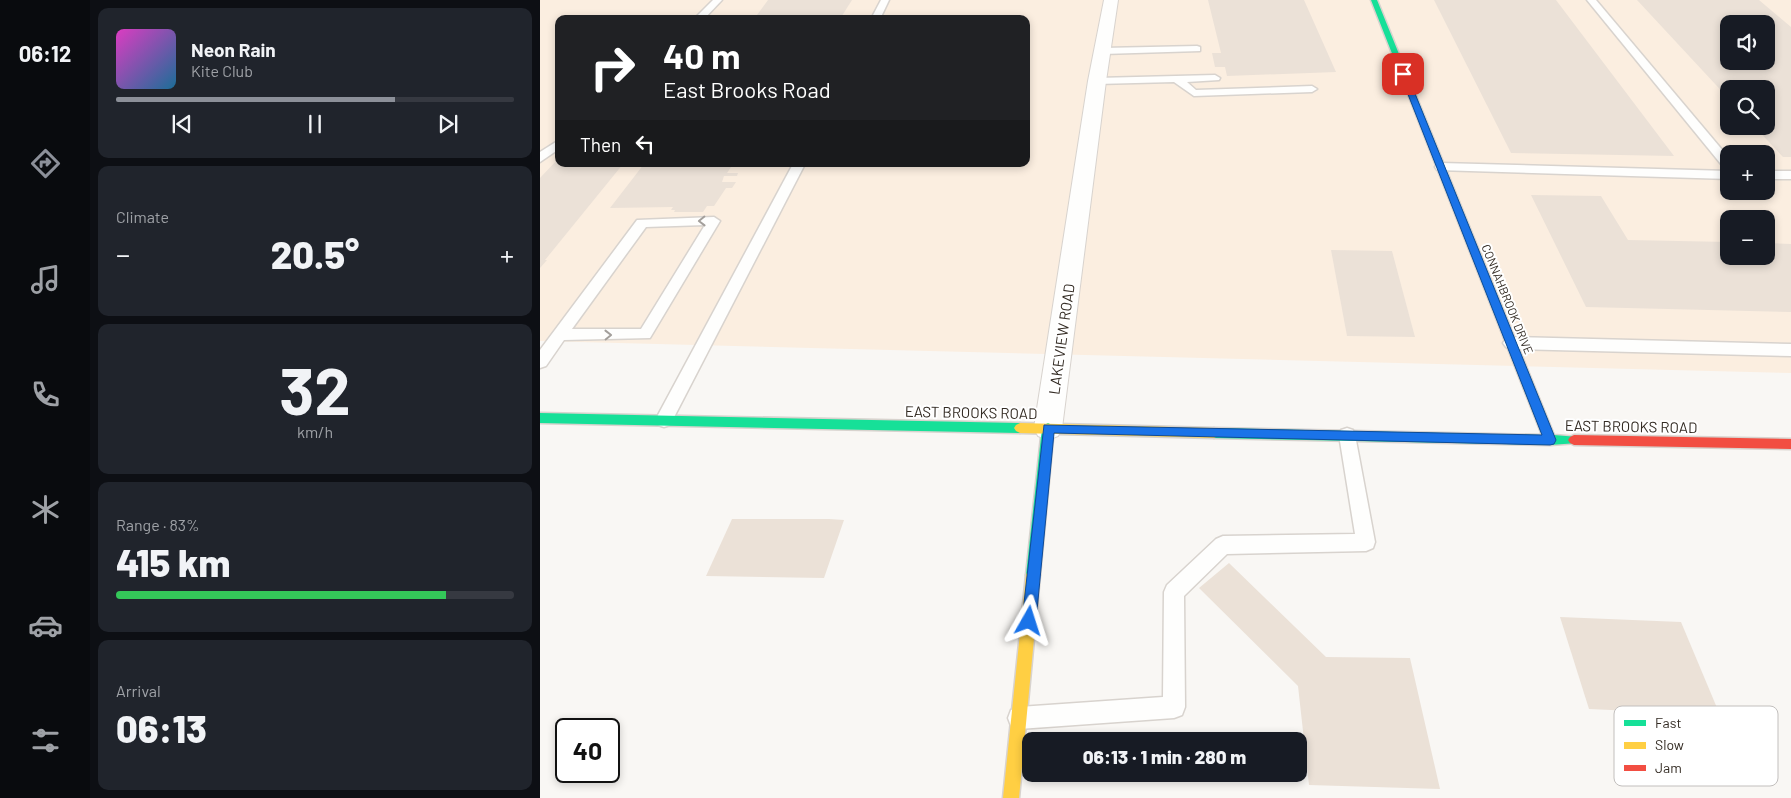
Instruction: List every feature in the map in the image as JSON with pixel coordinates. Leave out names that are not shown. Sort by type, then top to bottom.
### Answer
[{"type":"street","name":"LAKEVIEW ROAD","points":[[1011,798],[1048,428],[1097,81],[1111,0]]},
{"type":"street","name":"CONNAHBROOK DRIVE","points":[[1374,0],[1550,440]]},
{"type":"street","name":"EAST BROOKS ROAD","points":[[540,418],[1791,444]]},
{"type":"lane","points":[[702,15],[718,0]]},
{"type":"lane","points":[[878,15],[885,0]]},
{"type":"lane","points":[[1591,0],[1720,155]]},
{"type":"lane","points":[[1103,51],[1197,49]]},
{"type":"lane","points":[[1097,81],[1215,78]]},
{"type":"lane","points":[[1177,79],[1194,92],[1312,90]]},
{"type":"lane","points":[[540,158],[555,146]]},
{"type":"lane","points":[[664,420],[797,167]]},
{"type":"lane","points":[[1440,167],[1720,175]]},
{"type":"lane","points":[[1775,175],[1791,175]]},
{"type":"lane","points":[[540,362],[642,223],[714,221],[645,334],[560,335]]},
{"type":"lane","points":[[1511,343],[1791,350]]},
{"type":"lane","points":[[1019,718],[1174,707],[1174,592],[1223,545],[1366,542],[1347,436]]},
{"type":"shaded area","points":[[540,0],[1791,0],[1791,373],[540,341]]},
{"type":"building","points":[[768,0],[852,0],[843,15],[757,15]]},
{"type":"building","points":[[1208,0],[1304,0],[1336,72],[1227,76],[1225,67],[1215,67],[1212,53],[1221,53]]},
{"type":"building","points":[[1434,0],[1556,0],[1674,156],[1511,153]]},
{"type":"building","points":[[1637,0],[1759,0],[1791,27],[1791,157],[1783,157],[1775,148],[1775,145],[1772,145],[1762,135],[1775,135],[1775,80],[1720,80],[1720,89]]},
{"type":"building","points":[[555,162],[555,167],[621,167],[540,268],[540,178]]},
{"type":"building","points":[[642,167],[731,167],[727,173],[738,173],[737,176],[724,176],[722,182],[736,182],[732,188],[726,188],[714,206],[707,206],[703,212],[674,212],[675,210],[671,210],[673,207],[610,208]]},
{"type":"building","points":[[1531,195],[1601,196],[1628,240],[1720,242],[1720,265],[1775,265],[1775,243],[1791,244],[1791,312],[1586,307]]},
{"type":"building","points":[[1331,250],[1392,251],[1415,337],[1347,336]]},
{"type":"building","points":[[732,519],[844,520],[824,578],[706,576]]},
{"type":"building","points":[[1229,563],[1326,657],[1410,658],[1440,789],[1309,785],[1307,732],[1303,732],[1298,686],[1199,588]]},
{"type":"building","points":[[1560,617],[1681,622],[1716,706],[1614,706],[1614,710],[1589,709]]},
{"type":"traffic: fast","points":[[1374,0],[1550,440]]},
{"type":"traffic: fast","points":[[540,418],[1020,428]]},
{"type":"traffic: fast","points":[[1033,575],[1048,428]]},
{"type":"traffic: fast","points":[[1214,433],[1574,440]]},
{"type":"traffic: slow","points":[[1020,428],[1214,433]]},
{"type":"traffic: slow","points":[[1011,798],[1033,575]]},
{"type":"traffic: jam","points":[[1574,440],[1791,444]]},
{"type":"route","points":[[1029,621],[1048,428],[1550,440],[1403,74]]}]
